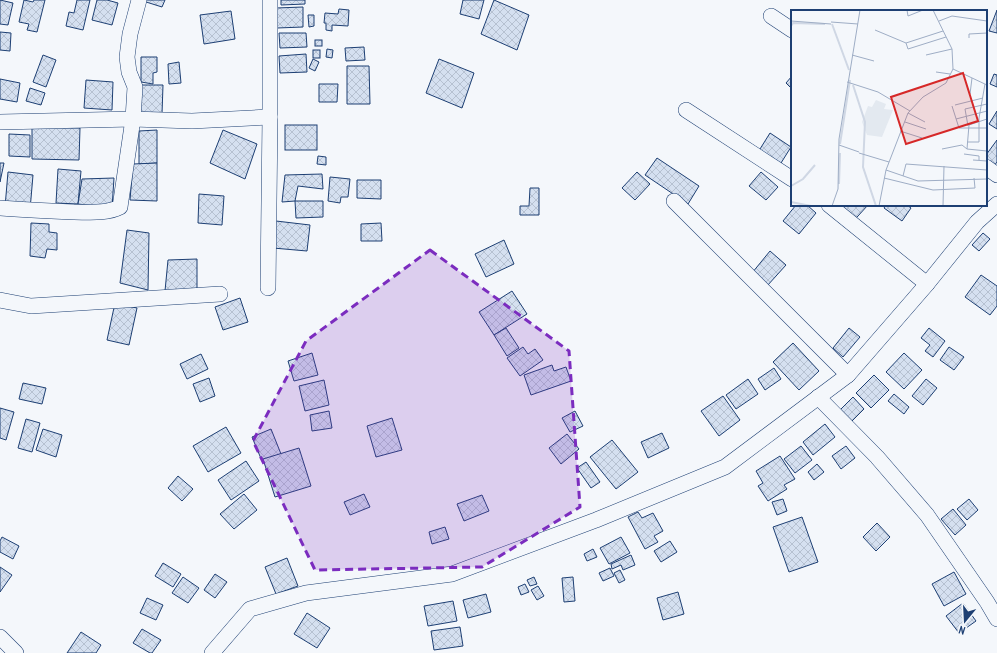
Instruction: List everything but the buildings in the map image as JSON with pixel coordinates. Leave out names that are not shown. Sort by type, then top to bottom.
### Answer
[{"type":"street","points":[[0,208],[90,212],[113,210],[120,207],[133,119],[135,88],[129,72],[126,57],[130,34],[139,0]]},
{"type":"street","points":[[268,288],[270,0]]},
{"type":"street","points":[[771,16],[791,29]]},
{"type":"street","points":[[686,110],[791,178]]},
{"type":"street","points":[[0,122],[133,119],[192,120],[270,117]]},
{"type":"street","points":[[987,168],[997,175]]},
{"type":"street","points":[[674,200],[848,375]]},
{"type":"street","points":[[212,653],[250,609],[306,593],[452,574],[596,520],[725,467],[848,375],[927,284],[977,222],[997,204]]},
{"type":"street","points":[[830,206],[927,284]]},
{"type":"street","points":[[0,300],[31,306],[220,294]]},
{"type":"street","points":[[818,397],[877,456],[927,515],[997,620]]},
{"type":"street","points":[[0,636],[16,653]]},
{"type":"highlighted area","points":[[430,250],[569,351],[580,507],[482,567],[315,570],[253,441],[306,341]]}]
